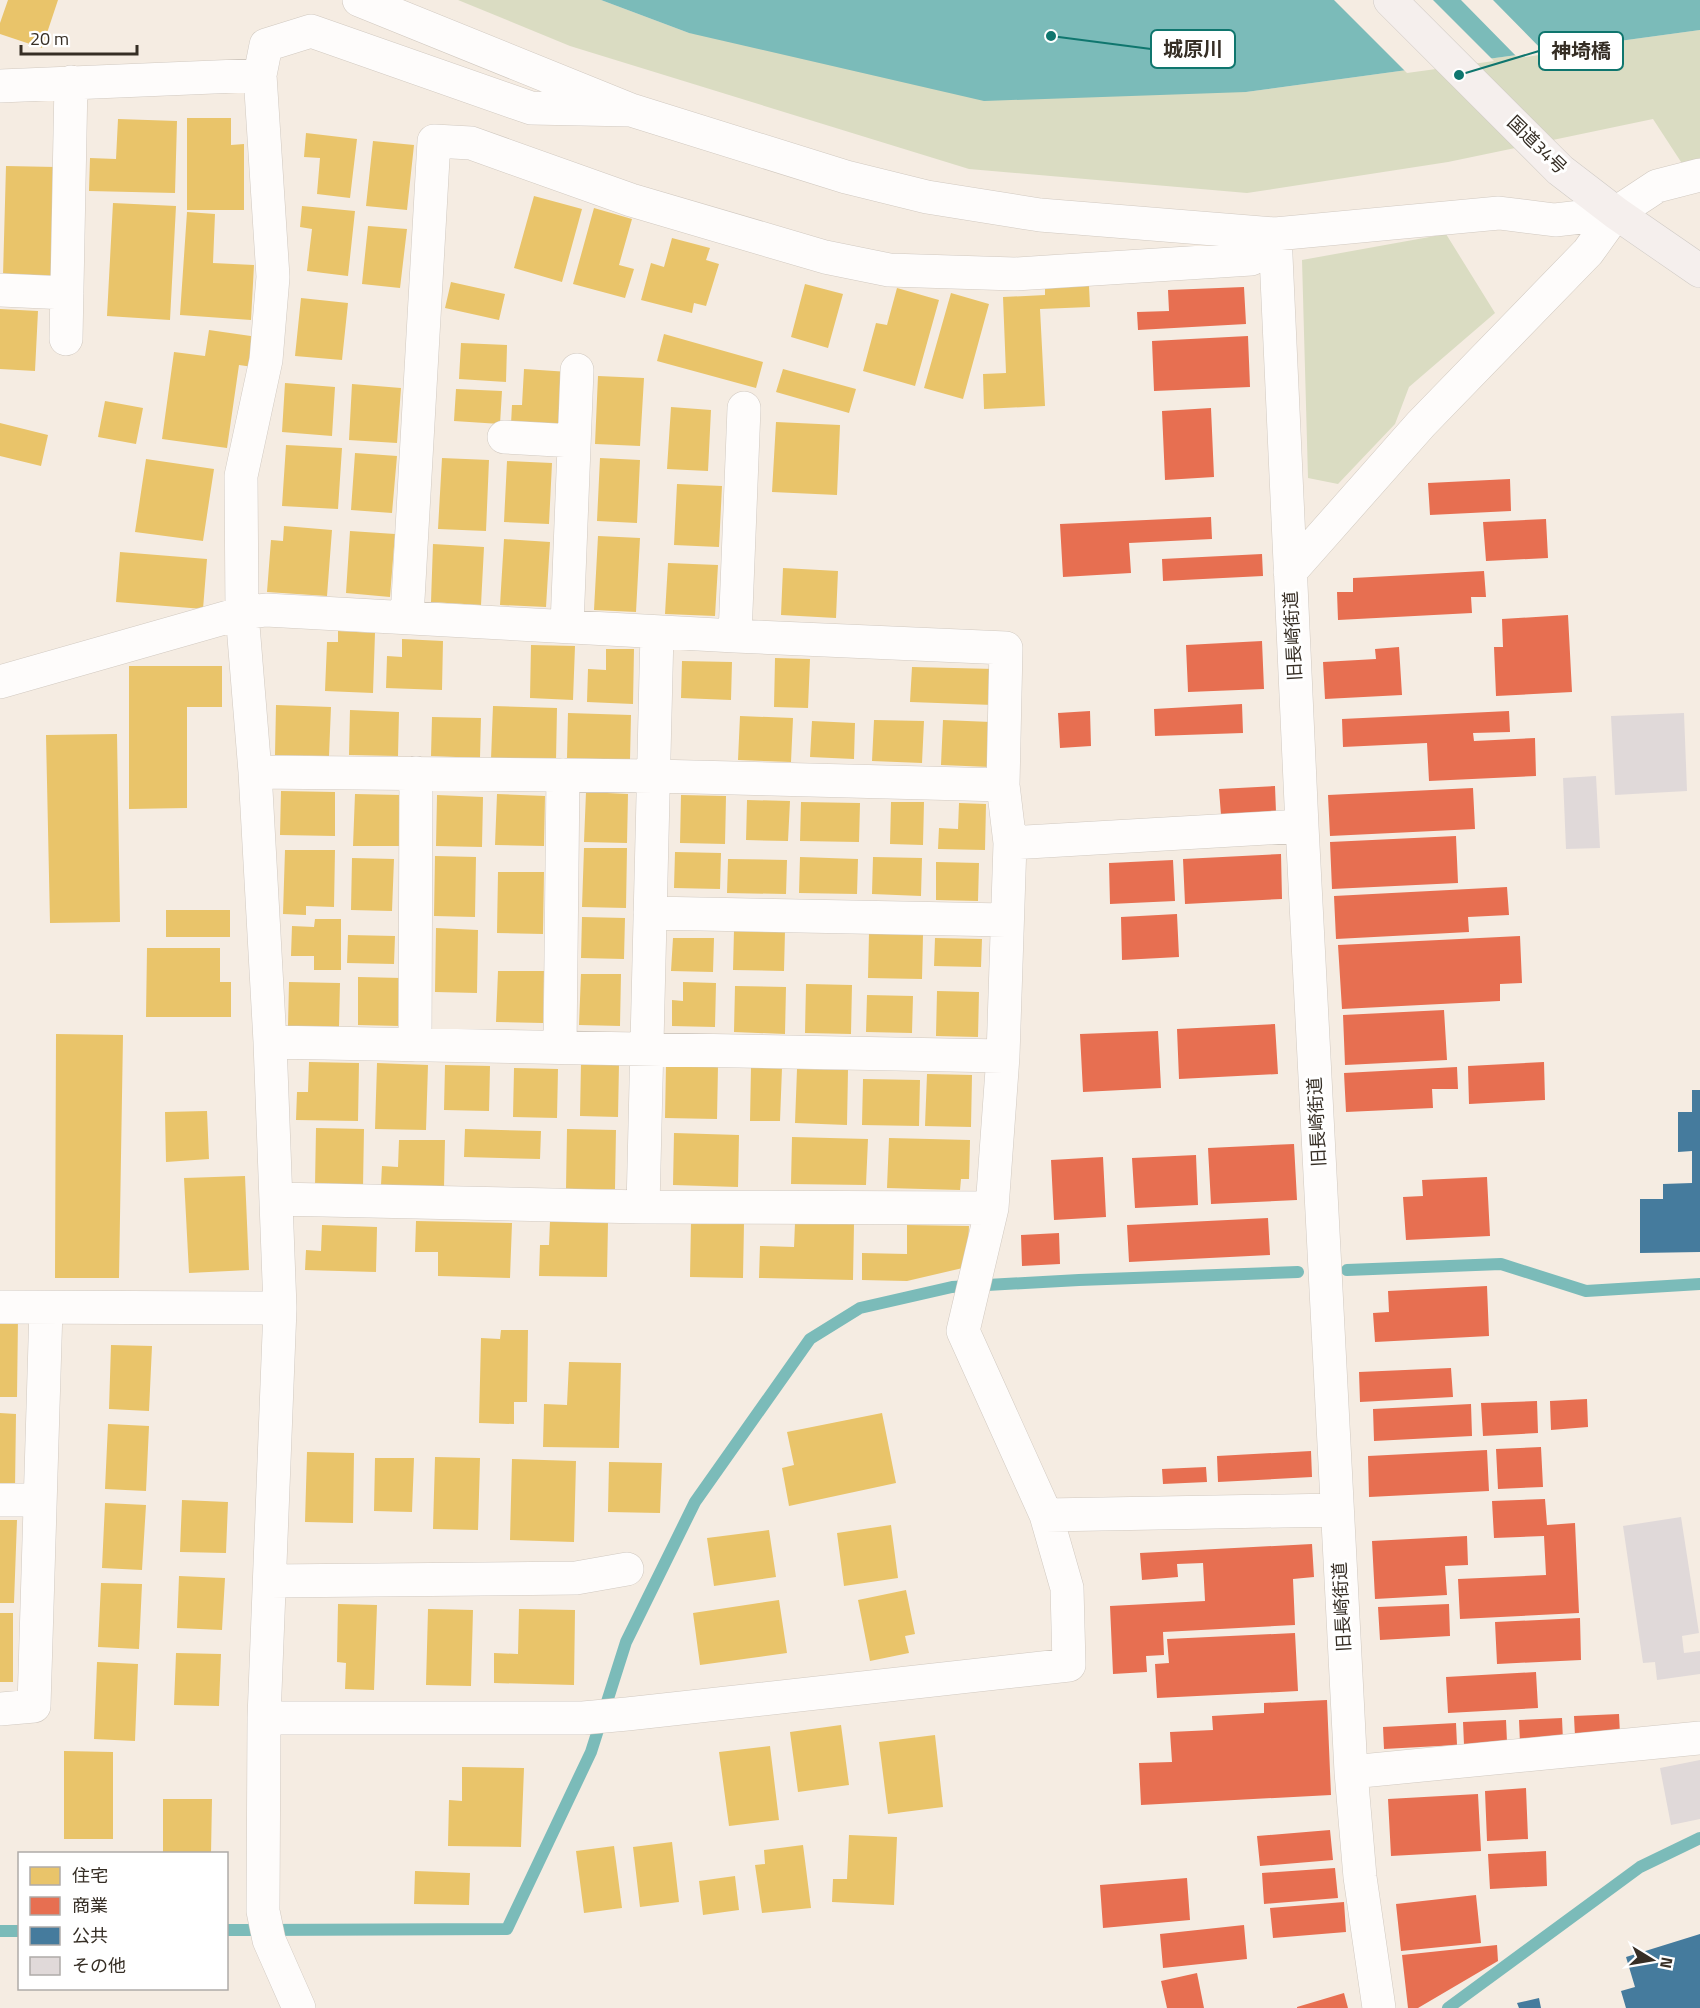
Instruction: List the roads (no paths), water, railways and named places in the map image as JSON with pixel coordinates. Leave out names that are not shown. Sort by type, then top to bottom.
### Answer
[{"type":"highway","name":"国道34号","points":[[1390,0],[1560,170],[1616,213],[1700,271]]},
{"type":"street","points":[[359,0],[631,110],[846,177],[927,197],[1040,215],[1275,234],[1499,213],[1555,220],[1616,213]]},
{"type":"street","points":[[299,2008],[266,1925],[264,1718],[280,1308],[270,1042],[255,772],[242,613],[241,476],[266,360],[273,277],[260,75],[266,45],[311,31],[531,108],[631,110]]},
{"type":"street","points":[[0,86],[260,75]]},
{"type":"street","points":[[66,339],[71,82]]},
{"type":"street","points":[[407,617],[434,141],[471,143],[631,200],[825,257],[889,270],[1015,274],[1251,259],[1275,234]]},
{"type":"street","points":[[1290,572],[1421,424],[1588,252],[1616,213],[1657,186],[1693,179]]},
{"type":"street","name":"旧長崎街道","points":[[1275,234],[1302,826],[1351,1772],[1360,1877],[1379,2008]]},
{"type":"street","points":[[0,290],[67,293]]},
{"type":"street","points":[[567,626],[577,370]]},
{"type":"street","points":[[735,636],[744,408]]},
{"type":"street","points":[[504,436],[574,441]]},
{"type":"street","points":[[0,682],[242,613],[266,610],[657,632],[1006,648],[1002,785],[1010,843],[1003,1056],[992,1208],[963,1331],[1046,1515],[1067,1588],[1069,1665],[583,1718],[264,1718]]},
{"type":"street","points":[[643,1207],[657,632]]},
{"type":"street","points":[[255,772],[654,776],[1002,785]]},
{"type":"street","points":[[415,1045],[416,773]]},
{"type":"street","points":[[560,1047],[563,775]]},
{"type":"street","points":[[1010,843],[1302,826]]},
{"type":"street","points":[[650,913],[1006,920]]},
{"type":"street","points":[[270,1042],[1003,1056]]},
{"type":"street","points":[[276,1199],[643,1207],[992,1208]]},
{"type":"street","points":[[0,1307],[280,1308]]},
{"type":"street","points":[[0,1709],[34,1706],[46,1308]]},
{"type":"street","points":[[0,1500],[40,1500]]},
{"type":"street","points":[[1046,1515],[1337,1510]]},
{"type":"street","points":[[270,1581],[576,1578],[627,1569]]},
{"type":"street","points":[[1351,1772],[1700,1738]]},
{"type":"water","points":[[601,0],[1700,0],[1700,30],[1246,92],[984,101],[689,33]]},
{"type":"waterway","points":[[1347,1270],[1501,1264],[1586,1291],[1700,1284]]},
{"type":"waterway","points":[[228,1930],[507,1929],[591,1752],[626,1642],[695,1502],[810,1339],[860,1308],[952,1287],[1298,1272]]},
{"type":"waterway","points":[[1448,2008],[1640,1867],[1700,1838]]},
{"type":"waterway","points":[[0,1931],[18,1931]]},
{"type":"place","name":"城原川","points":[[1051,36]]},
{"type":"place","name":"神埼橋","points":[[1459,75]]}]
